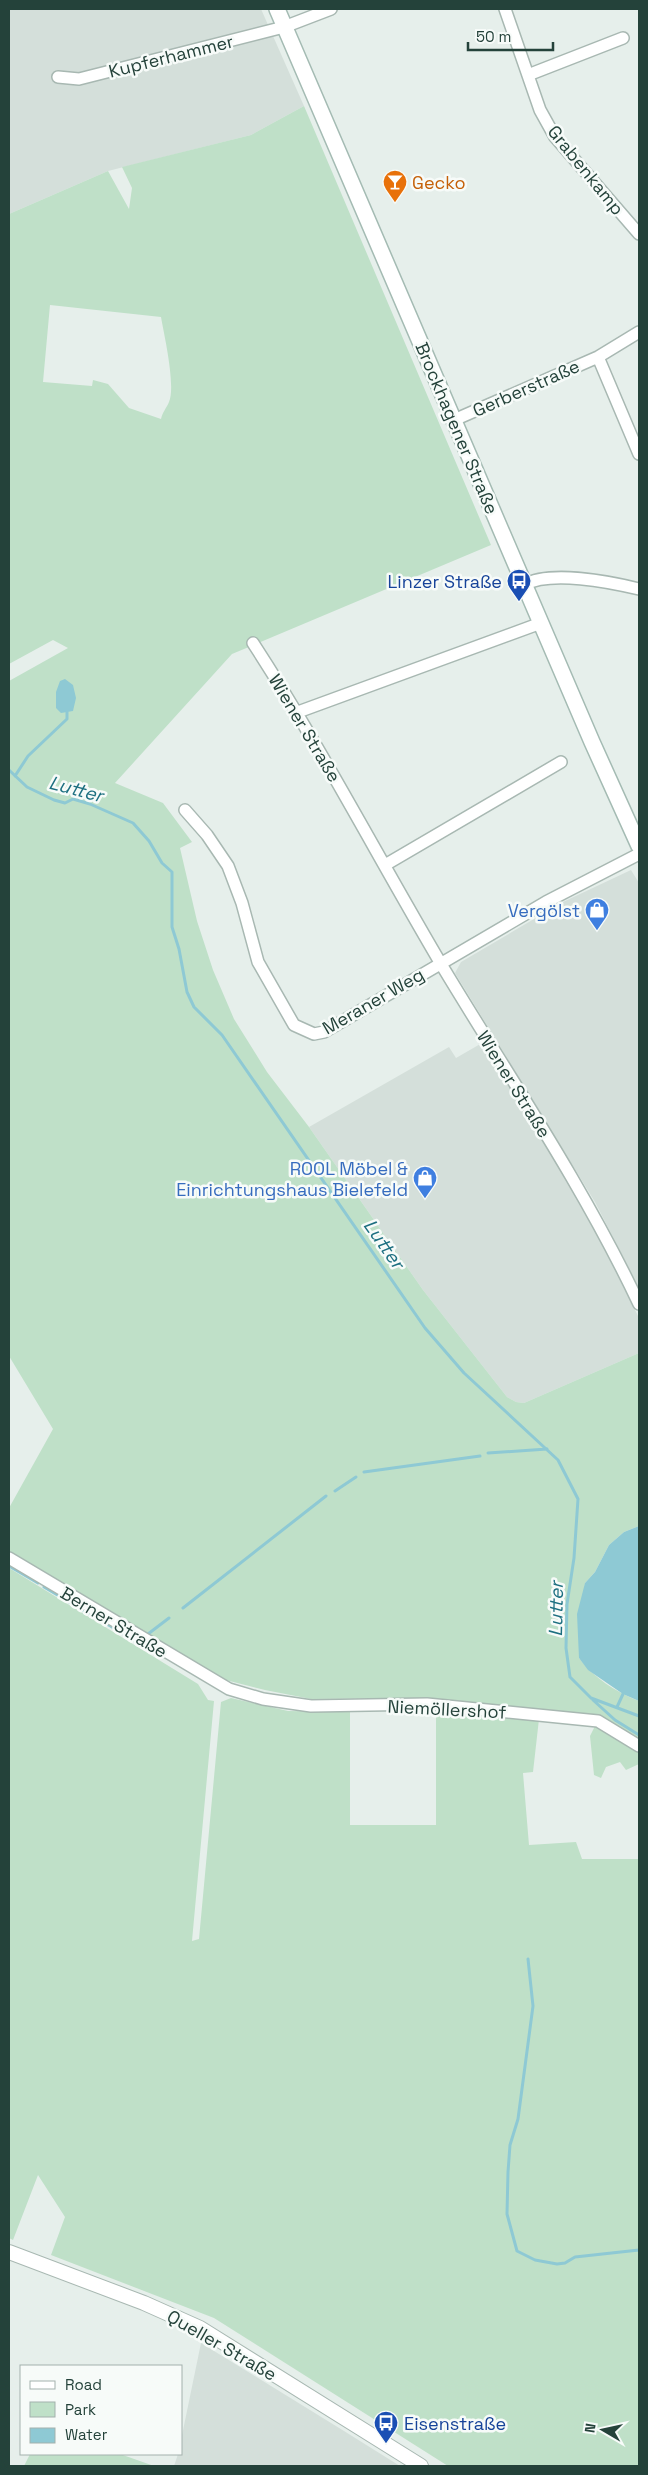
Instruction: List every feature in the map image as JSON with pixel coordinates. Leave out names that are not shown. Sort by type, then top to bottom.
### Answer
[{"type":"main road","name":"Brockhagener Straße","points":[[278,9],[284,27],[540,623],[639,846]]},
{"type":"street","name":"Kupferhammer","points":[[58,77],[79,79],[284,27],[331,9]]},
{"type":"street","name":"Grabenkamp","points":[[505,9],[540,110],[555,138],[639,234]]},
{"type":"street","points":[[528,75],[622,38]]},
{"type":"street","name":"Gerberstraße","points":[[454,420],[598,357],[639,332]]},
{"type":"street","name":"Gerberstraße","points":[[598,357],[639,454]]},
{"type":"street","points":[[524,585],[533,580],[543,578],[595,581],[639,589]]},
{"type":"street","points":[[298,712],[540,623]]},
{"type":"street","name":"Wiener Straße","points":[[253,644],[298,712],[440,962],[587,1201],[639,1304]]},
{"type":"street","points":[[385,866],[561,762]]},
{"type":"street","name":"Meraner Weg","points":[[185,810],[207,835],[228,866],[242,903],[258,962],[294,1025],[314,1034],[324,1032],[440,962],[546,902],[639,854]]},
{"type":"street","name":"Berner Straße","points":[[9,1558],[219,1686]]},
{"type":"street","name":"Niemöllershof","points":[[219,1686],[263,1699],[311,1706],[427,1704],[598,1721],[639,1746]]},
{"type":"street","name":"Queller Straße","points":[[9,2252],[151,2306],[200,2328],[421,2466]]},
{"type":"shaded area","points":[[9,9],[261,9],[304,106],[251,135],[108,171],[9,214]]},
{"type":"shaded area","points":[[631,870],[639,883],[639,1288],[595,1202],[455,973],[461,962],[563,902]]},
{"type":"shaded area","points":[[482,1043],[582,1202],[639,1318],[639,1353],[524,1403],[516,1402],[507,1397],[423,1290],[309,1127],[449,1047],[456,1058]]},
{"type":"shaded area","points":[[201,2343],[400,2466],[174,2466],[178,2455],[182,2455],[182,2435]]},
{"type":"green space","points":[[304,106],[491,545],[232,654],[115,783],[163,803],[192,842],[180,848],[197,921],[213,970],[234,1019],[267,1072],[309,1127],[423,1290],[507,1397],[516,1402],[524,1403],[639,1353],[639,1526],[624,1532],[609,1545],[595,1572],[585,1583],[579,1658],[591,1672],[606,1684],[639,1701],[639,1740],[604,1718],[427,1698],[311,1699],[214,1677],[9,1552],[9,1508],[53,1429],[9,1356],[9,681],[68,648],[53,640],[9,664],[9,214],[108,171],[129,209],[132,188],[122,167],[251,135]],"holes":[[[50,305],[161,317],[169,360],[171,384],[169,402],[161,419],[129,408],[108,384],[93,380],[92,386],[43,382]]]},
{"type":"green space","points":[[9,1568],[198,1684],[208,1700],[214,1701],[192,1941],[199,1939],[221,1702],[231,1698],[288,1711],[350,1712],[350,1825],[436,1825],[436,1709],[539,1719],[533,1772],[523,1773],[529,1845],[576,1842],[582,1859],[639,1859],[639,2466],[448,2466],[214,2318],[51,2255],[65,2217],[38,2175],[13,2240],[9,2238]]},
{"type":"green space","points":[[596,1724],[639,1751],[639,1764],[626,1770],[620,1762],[606,1767],[601,1778],[594,1775],[590,1736]]},
{"type":"green space","points":[[30,2455],[123,2455],[154,2466],[24,2466]]},
{"type":"water","points":[[65,679],[73,685],[76,698],[73,711],[61,713],[56,708],[56,692],[60,681]]},
{"type":"water","points":[[639,1526],[639,1701],[623,1694],[588,1670],[579,1658],[577,1614],[585,1583],[595,1572],[609,1545],[624,1532]]},
{"type":"waterway","points":[[15,776],[28,756],[67,719],[67,712]]},
{"type":"waterway","name":"Lutter","points":[[9,770],[27,787],[54,800],[65,803],[73,799],[90,804],[133,823],[149,841],[162,863],[172,872],[172,927],[179,949],[187,992],[194,1007],[222,1035],[425,1328],[464,1373],[558,1460],[578,1499],[574,1558],[567,1604],[566,1648],[570,1677],[591,1698],[639,1716]]},
{"type":"waterway","points":[[488,1453],[547,1449]]},
{"type":"waterway","points":[[364,1472],[480,1456]]},
{"type":"waterway","points":[[335,1491],[356,1477]]},
{"type":"waterway","points":[[183,1608],[326,1496]]},
{"type":"waterway","points":[[9,1566],[38,1583]]},
{"type":"waterway","points":[[44,1587],[93,1616]]},
{"type":"waterway","points":[[97,1618],[142,1645]]},
{"type":"waterway","points":[[148,1634],[169,1618]]},
{"type":"waterway","points":[[617,1707],[623,1694]]},
{"type":"waterway","points":[[593,1700],[615,1720],[639,1735]]},
{"type":"waterway","points":[[528,1959],[533,2006],[518,2119],[510,2145],[508,2172],[507,2214],[517,2251],[535,2260],[557,2264],[565,2263],[575,2257],[639,2250]]},
{"type":"place","name":"Gecko","points":[[395,203]]},
{"type":"place","name":"Linzer Straße","points":[[519,602]]},
{"type":"place","name":"Vergölst","points":[[597,931]]},
{"type":"place","name":"ROOL Möbel & Einrichtungshaus Bielefeld","points":[[425,1199]]},
{"type":"place","name":"Eisenstraße","points":[[386,2444]]}]
